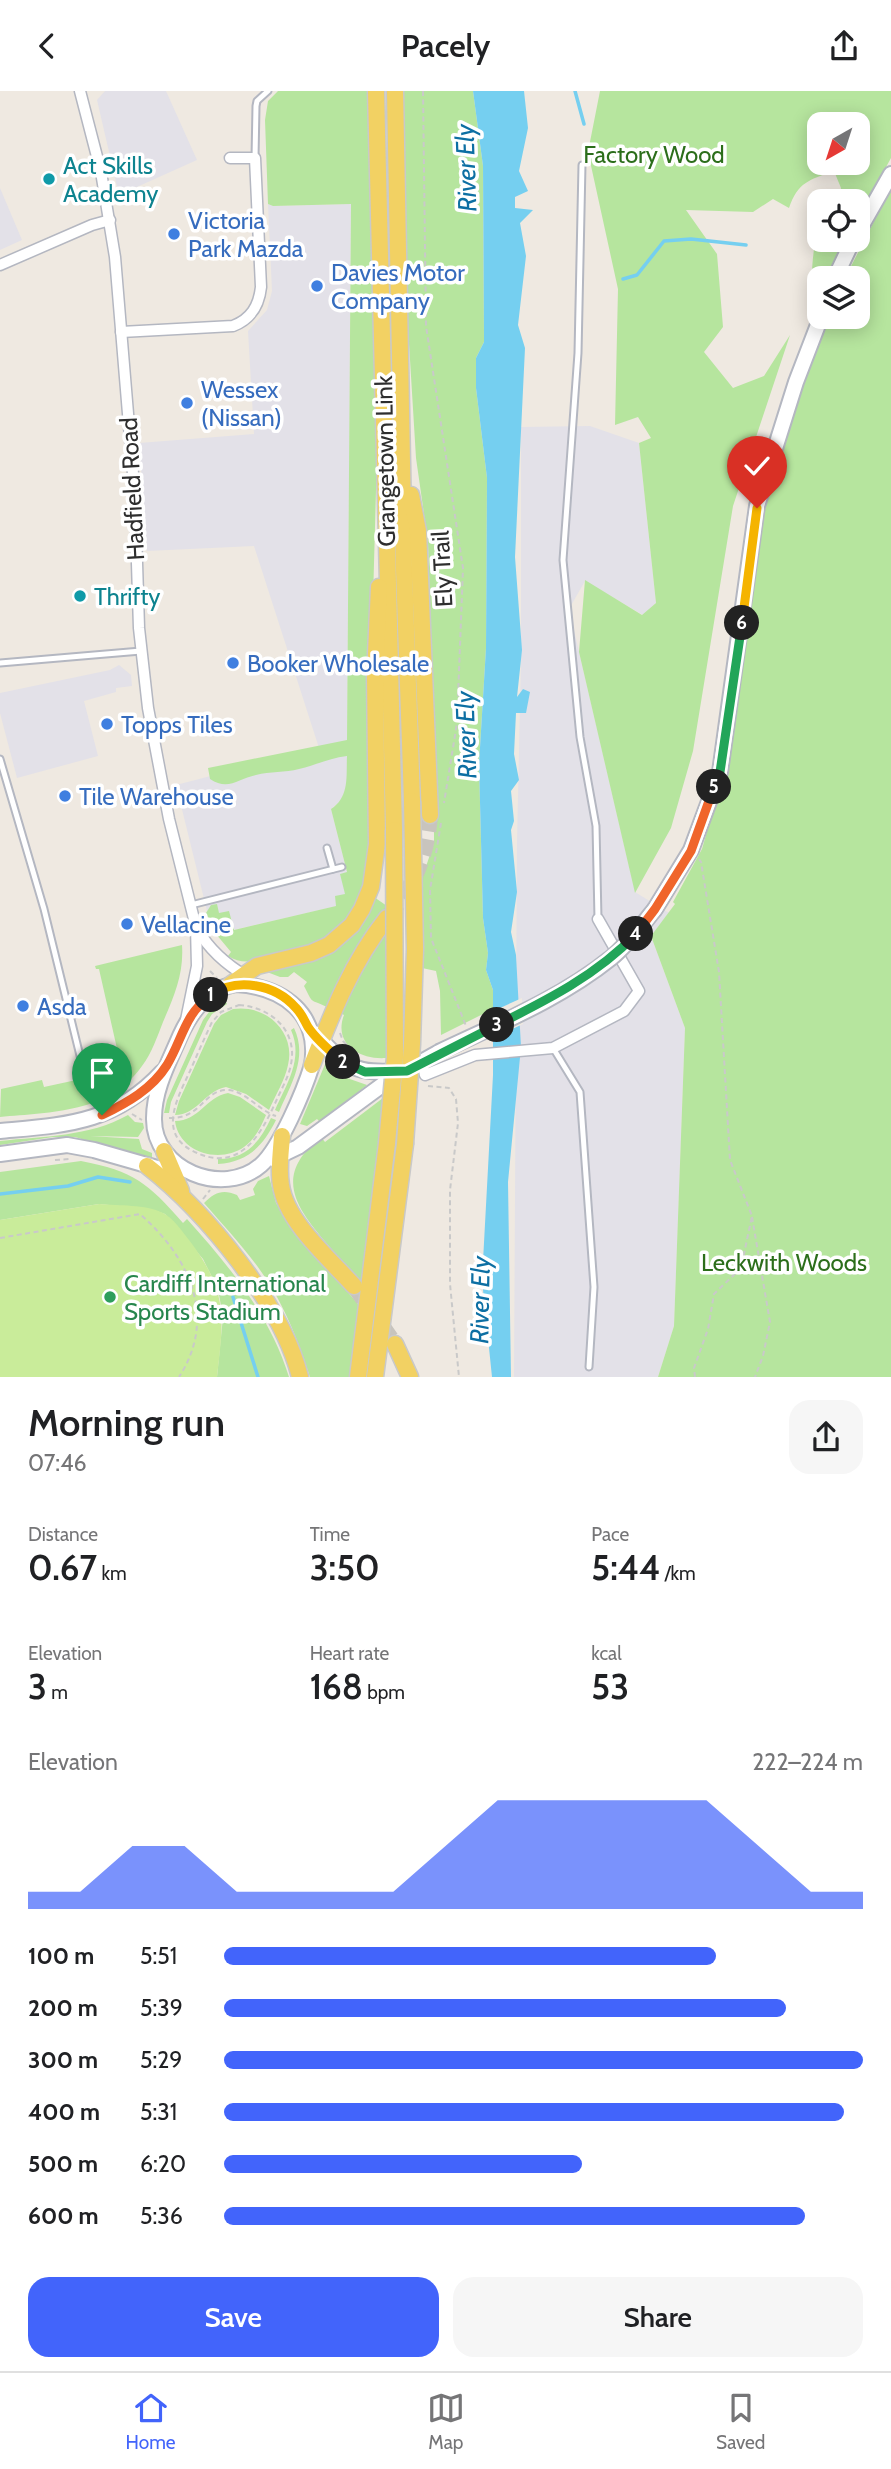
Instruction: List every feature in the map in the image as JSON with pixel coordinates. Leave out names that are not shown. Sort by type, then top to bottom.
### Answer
[{"type":"main road","name":"Grangetown Link","points":[[358,1377],[395,1057],[394,830],[376,91]]},
{"type":"main road","name":"Grangetown Link","points":[[375,1377],[404,1144],[412,1044],[415,949],[395,91]]},
{"type":"main road","points":[[870,211],[891,174]]},
{"type":"main road","points":[[223,981],[276,992],[295,1006],[308,1027],[339,1059],[355,1069],[376,1073],[407,1071],[423,1069],[439,1052],[575,984],[612,957],[634,936],[655,909],[691,851],[720,772],[757,506],[796,382],[816,329]]},
{"type":"main road","points":[[403,459],[418,531],[430,814]]},
{"type":"main road","points":[[183,1197],[157,1138],[154,1119],[158,1093],[168,1062],[185,1024],[198,1005],[216,992],[223,981],[244,975],[257,966],[306,955],[328,945],[352,925],[371,887],[376,859],[377,827],[375,663],[379,572],[386,529]]},
{"type":"main road","points":[[260,1166],[271,1155],[282,1136],[313,1065],[331,1014],[355,966],[367,944],[387,918]]},
{"type":"main road","points":[[308,1027],[314,1052],[313,1065]]},
{"type":"main road","points":[[0,1131],[71,1124],[102,1115],[139,1094],[168,1062]]},
{"type":"main road","points":[[0,1154],[67,1145],[172,1172],[219,1178],[236,1177],[298,1147],[368,1095],[407,1071]]},
{"type":"main road","points":[[282,1136],[280,1183],[288,1206],[304,1230],[354,1286]]},
{"type":"main road","points":[[164,1151],[174,1163],[196,1175]]},
{"type":"main road","points":[[147,1166],[183,1197],[259,1289],[283,1332],[300,1377]]},
{"type":"main road","points":[[395,1343],[410,1377]]},
{"type":"street","name":"Hadfield Road","points":[[81,91],[110,220],[135,498],[138,553],[136,591],[141,651],[157,761],[196,927]]},
{"type":"street","points":[[121,332],[233,326],[243,322],[257,306],[261,286],[255,158],[230,158]]},
{"type":"street","points":[[0,265],[92,225],[110,220]]},
{"type":"street","points":[[423,1069],[475,1055],[553,1048],[624,1011],[639,991],[598,919]]},
{"type":"street","points":[[196,927],[211,949],[268,990]]},
{"type":"street","points":[[185,1024],[197,965],[196,927]]},
{"type":"lane","points":[[255,158],[256,106],[257,101],[268,91]]},
{"type":"lane","points":[[582,165],[578,353],[563,560],[580,737],[596,826],[598,919]]},
{"type":"lane","points":[[0,663],[141,651]]},
{"type":"lane","points":[[0,759],[44,909],[82,1064]]},
{"type":"lane","points":[[327,848],[333,869]]},
{"type":"lane","points":[[191,905],[342,867]]},
{"type":"lane","points":[[553,1048],[580,1092],[594,1287],[589,1367]]},
{"type":"path","name":"Ely Trail","points":[[423,91],[426,326],[463,568],[457,723],[430,890],[431,938],[463,1013],[469,1038]]},
{"type":"path","points":[[691,851],[701,862],[719,972],[730,1160],[752,1216],[770,1322],[763,1356],[755,1377]]},
{"type":"path","points":[[210,971],[223,981]]},
{"type":"path","points":[[239,1005],[257,1008],[273,1016],[286,1029],[292,1047],[289,1072],[270,1114],[249,1146],[229,1157],[214,1158],[194,1152],[186,1147],[174,1131],[172,1119],[175,1102],[212,1022],[221,1012],[239,1005]]},
{"type":"path","points":[[423,1069],[425,1086],[449,1088],[456,1098],[458,1123],[450,1190],[450,1284],[459,1377]]},
{"type":"path","points":[[164,1118],[190,1116],[212,1095],[228,1090],[277,1116]]},
{"type":"path","points":[[130,1111],[135,1118],[143,1120]]},
{"type":"path","points":[[213,1164],[214,1158]]},
{"type":"path","points":[[51,1161],[74,1159]]},
{"type":"path","points":[[201,1201],[210,1191]]},
{"type":"path","points":[[0,1238],[140,1214],[174,1251],[188,1275],[197,1300],[198,1313],[193,1346],[179,1377]]},
{"type":"path","points":[[695,1377],[694,1368],[708,1329],[714,1294],[741,1268],[752,1216]]},
{"type":"shaded area","points":[[105,91],[166,91],[197,160],[119,195],[97,100]]},
{"type":"shaded area","points":[[0,188],[22,240],[0,250]]},
{"type":"shaded area","points":[[268,204],[351,204],[347,740],[349,794],[331,809],[347,872],[345,894],[337,906],[233,930],[219,914],[207,911],[176,785],[319,748],[254,546],[147,551],[139,443],[254,434],[248,331],[267,310],[272,291]]},
{"type":"shaded area","points":[[590,426],[639,443],[656,603],[643,615],[585,581],[569,609],[635,892],[669,913],[651,936],[685,1028],[674,1326],[658,1377],[514,1377],[521,427]]},
{"type":"shaded area","points":[[119,665],[131,675],[132,686],[116,688],[116,692],[84,701],[98,756],[17,778],[0,713],[0,693],[110,670]]},
{"type":"green space","points":[[278,91],[371,91],[378,417],[371,843],[368,867],[356,905],[334,932],[299,950],[257,960],[239,961],[228,956],[231,952],[216,934],[206,913],[211,905],[217,904],[219,913],[229,911],[234,930],[336,906],[335,896],[345,894],[340,874],[347,872],[331,809],[344,792],[347,756],[294,770],[256,775],[228,784],[210,779],[208,768],[347,740],[351,204],[268,204],[265,120],[268,101]]},
{"type":"green space","points":[[403,91],[473,91],[483,166],[484,342],[476,358],[476,388],[487,478],[486,648],[479,764],[483,918],[488,953],[486,970],[493,990],[493,1009],[441,1035],[440,991],[436,971],[422,968],[421,881],[434,843],[434,733],[428,542],[416,458],[408,327]]},
{"type":"green space","name":"Factory Wood","points":[[600,91],[891,91],[891,158],[870,196],[870,189],[841,189],[836,175],[870,175],[870,112],[807,112],[807,175],[823,175],[801,187],[789,208],[773,199],[753,212],[686,210],[717,254],[723,327],[704,352],[733,388],[764,376],[790,335],[733,506],[693,751],[671,828],[635,893],[579,652],[585,580],[642,615],[656,603],[639,443],[651,438],[638,417],[615,425],[618,289],[588,152]]},
{"type":"green space","name":"Leckwith Woods","points":[[891,188],[891,1377],[658,1377],[674,1326],[685,1028],[651,936],[675,904],[673,902],[702,849],[723,775],[766,503],[799,385],[823,329],[870,329],[870,266],[851,266],[858,252],[870,252],[870,229]]},
{"type":"green space","points":[[814,252],[840,252],[835,266],[812,265]]},
{"type":"green space","points":[[374,897],[387,906],[387,909],[358,945],[327,1007],[312,1000],[304,986],[307,982],[294,972],[288,977],[280,977],[267,972],[311,960]]},
{"type":"green space","points":[[388,927],[386,1058],[376,1058],[358,1053],[346,1042],[342,1034],[344,1015],[339,1012],[365,960]]},
{"type":"green space","points":[[182,945],[180,975],[171,1003],[149,1056],[129,1081],[113,1093],[78,1107],[0,1117],[1,1089],[42,1080],[44,1087],[104,1074],[118,1053],[99,969],[95,966]]},
{"type":"green space","points":[[225,1000],[227,1004],[212,1014],[207,1022],[171,1102],[169,1113],[164,1113],[167,1100],[203,1020]]},
{"type":"green space","points":[[233,1009],[257,1011],[267,1016],[283,1031],[287,1042],[287,1071],[269,1110],[246,1094],[226,1087],[212,1093],[189,1111],[175,1115],[214,1024],[221,1015]]},
{"type":"green space","points":[[294,1028],[298,1039],[299,1060],[279,1112],[275,1110],[295,1061],[296,1051],[291,1030]]},
{"type":"green space","points":[[326,1062],[347,1078],[367,1085],[320,1122],[317,1119],[307,1126],[300,1124]]},
{"type":"green space","points":[[228,1093],[240,1097],[266,1115],[257,1133],[244,1147],[224,1155],[213,1155],[192,1148],[178,1132],[175,1121],[190,1117],[220,1095]]},
{"type":"green space","points":[[383,1098],[381,1137],[362,1282],[307,1218],[294,1192],[293,1179],[297,1165],[306,1151],[321,1137],[325,1142]]},
{"type":"green space","points":[[128,1115],[135,1122],[143,1123],[144,1128],[138,1137],[90,1136],[139,1139],[142,1149],[152,1153],[152,1160],[75,1137],[53,1137],[0,1145],[0,1141],[82,1132]]},
{"type":"green space","points":[[271,1118],[276,1120],[260,1145],[238,1160],[218,1164],[218,1159],[237,1156],[257,1142]]},
{"type":"green space","points":[[81,1161],[127,1174],[149,1188],[183,1223],[187,1219],[247,1292],[271,1333],[289,1377],[217,1377],[223,1317],[218,1289],[203,1259],[165,1214],[150,1209],[99,1204],[0,1220],[0,1172]]},
{"type":"green space","points":[[269,1176],[276,1203],[288,1223],[359,1305],[352,1377],[310,1377],[291,1326],[269,1284],[243,1248],[204,1203],[223,1192],[237,1195],[240,1200],[255,1195],[253,1189],[258,1181]]},
{"type":"green space","name":"Cardiff International Sports Stadium","points":[[99,1204],[140,1207],[163,1213],[177,1225],[202,1258],[211,1274],[220,1305],[222,1321],[217,1377],[0,1377],[0,1220]]},
{"type":"water","points":[[473,91],[524,91],[528,128],[519,171],[528,191],[515,197],[515,208],[533,210],[520,223],[526,256],[518,325],[525,348],[515,557],[522,650],[517,697],[523,689],[530,692],[526,713],[516,713],[514,754],[519,780],[511,791],[514,821],[511,830],[517,892],[511,932],[516,955],[521,1047],[508,1182],[511,1377],[492,1377],[482,1280],[493,1075],[493,990],[486,970],[488,953],[483,918],[479,764],[486,648],[487,478],[476,388],[476,358],[484,342],[483,166]]},
{"type":"pier","points":[[522,998],[523,1024],[489,1040],[489,1013]]},
{"type":"waterway","points":[[575,91],[584,124]]},
{"type":"waterway","points":[[623,279],[637,275],[664,241],[691,239],[746,245]]},
{"type":"waterway","points":[[0,1194],[68,1186],[98,1177],[130,1182]]},
{"type":"waterway","points":[[233,1297],[258,1377]]},
{"type":"tunnel","points":[[388,917],[406,893],[423,857],[430,815]]},
{"type":"tunnel","points":[[354,1286],[395,1344]]},
{"type":"place","name":"Act Skills Academy","points":[[49,179]]},
{"type":"place","name":"Victoria Park Mazda","points":[[174,234]]},
{"type":"place","name":"Davies Motor Company","points":[[317,286]]},
{"type":"place","name":"Wessex (Nissan)","points":[[187,403]]},
{"type":"place","name":"Thrifty","points":[[80,596]]},
{"type":"place","name":"Booker Wholesale","points":[[233,663]]},
{"type":"place","name":"Topps Tiles","points":[[107,724]]},
{"type":"place","name":"Tile Warehouse","points":[[65,796]]},
{"type":"place","name":"Vellacine","points":[[127,924]]},
{"type":"place","name":"Asda","points":[[23,1006]]},
{"type":"place","name":"Cardiff International Sports Stadium","points":[[110,1297]]},
{"type":"route","points":[[102,1115],[139,1094],[161,1073],[185,1024],[198,1005],[230,985],[255,986],[286,998],[299,1010],[308,1027],[346,1065],[365,1072],[407,1071],[439,1052],[575,984],[612,957],[634,936],[655,909],[691,851],[720,772],[757,508]]},
{"type":"water label","name":"River Ely","points":[[466,168]]},
{"type":"water label","name":"River Ely","points":[[466,735]]},
{"type":"water label","name":"River Ely","points":[[480,1300]]}]
